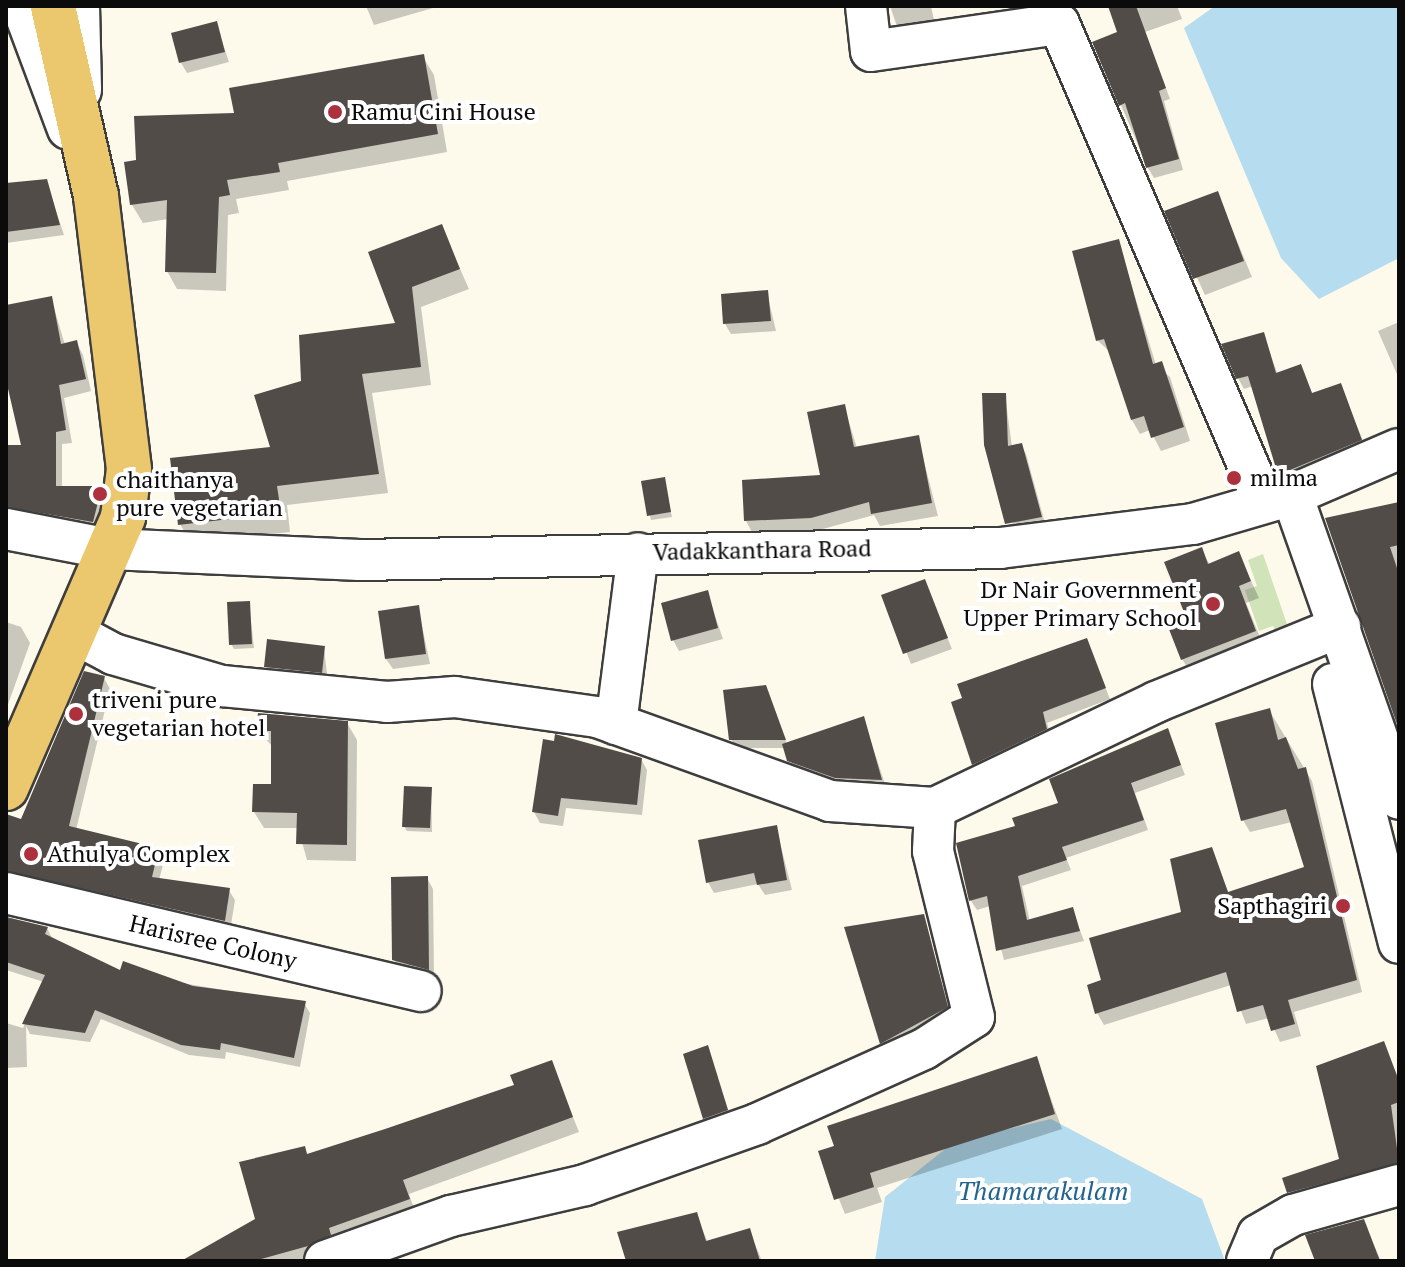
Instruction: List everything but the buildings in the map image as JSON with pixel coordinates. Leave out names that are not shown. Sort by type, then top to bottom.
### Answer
[{"type":"main road","points":[[6,788],[110,549],[129,469],[96,196],[52,10]]},
{"type":"street","points":[[866,6],[871,51],[1059,24],[1278,499],[1399,799]]},
{"type":"street","points":[[52,10],[96,196]]},
{"type":"street","name":"Vadakkanthara Road","points":[[6,529],[110,549],[360,560],[1000,548],[1193,524],[1278,499],[1399,449]]},
{"type":"street","points":[[616,724],[638,553]]},
{"type":"street","points":[[72,632],[124,658],[222,686],[387,702],[455,697],[616,724],[830,801],[935,808],[1156,702],[1329,631]]},
{"type":"street","points":[[1329,631],[1399,943]]},
{"type":"street","points":[[325,1261],[451,1216],[585,1185],[757,1124],[924,1049],[974,1017],[933,851],[935,808]]},
{"type":"street","name":"Harisree Colony","points":[[6,893],[421,991]]},
{"type":"street","points":[[1247,1261],[1258,1235],[1293,1215],[1399,1185]]},
{"type":"green space","points":[[1263,554],[1289,630],[1277,635],[1273,626],[1259,631],[1245,590],[1257,586],[1248,560]]},
{"type":"water","points":[[1215,6],[1399,6],[1399,258],[1319,299],[1281,258],[1184,28]]},
{"type":"water","name":"Thamarakulam","points":[[1051,1119],[1202,1199],[1225,1261],[875,1261],[885,1197],[954,1142]]},
{"type":"place","name":"Ramu Cini House","points":[[335,112]]},
{"type":"place","name":"milma","points":[[1234,478]]},
{"type":"place","name":"chaithanya pure vegetarian","points":[[100,494]]},
{"type":"place","name":"Dr Nair Government Upper Primary School","points":[[1213,604]]},
{"type":"place","name":"triveni pure vegetarian hotel","points":[[76,714]]},
{"type":"place","name":"Athulya Complex","points":[[31,854]]},
{"type":"place","name":"Sapthagiri","points":[[1343,906]]}]
